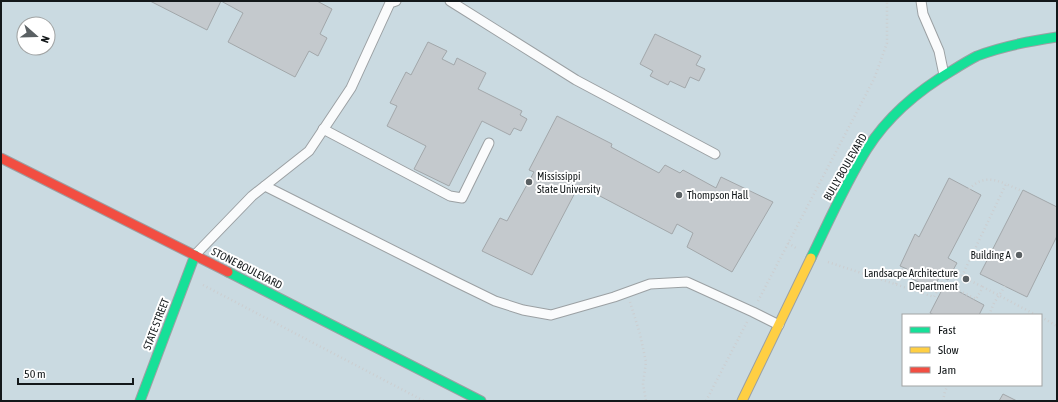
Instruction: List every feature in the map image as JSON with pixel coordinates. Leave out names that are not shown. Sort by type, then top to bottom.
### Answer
[{"type":"street","name":"BULLY BOULEVARD","points":[[742,401],[850,178],[867,149],[888,121],[925,87],[964,62],[982,54],[1031,40],[1057,37]]},
{"type":"street","name":"STONE BOULEVARD","points":[[1,158],[195,254],[481,401]]},
{"type":"street","name":"STATE STREET","points":[[140,401],[195,254]]},
{"type":"lane","points":[[450,1],[576,80],[715,154]]},
{"type":"lane","points":[[921,1],[923,14],[938,51],[944,74]]},
{"type":"lane","points":[[195,254],[252,196],[309,151],[351,88],[391,2]]},
{"type":"lane","points":[[323,129],[450,196],[462,198],[489,143]]},
{"type":"lane","points":[[264,186],[495,301],[523,310],[551,315],[627,293],[650,284],[687,282],[779,325]]},
{"type":"path","points":[[706,401],[874,79],[887,43],[886,1]]},
{"type":"path","points":[[969,189],[980,181],[996,180],[1022,191]]},
{"type":"path","points":[[962,276],[1006,184]]},
{"type":"path","points":[[788,243],[812,257],[934,297],[942,282],[976,299],[983,287]]},
{"type":"path","points":[[896,284],[903,268]]},
{"type":"path","points":[[952,272],[1034,314]]},
{"type":"path","points":[[186,277],[210,288],[424,401]]},
{"type":"path","points":[[989,314],[998,295],[1005,286]]},
{"type":"path","points":[[627,293],[640,334],[646,362],[644,384],[646,401]]},
{"type":"path","points":[[1042,318],[1057,326]]},
{"type":"path","points":[[943,401],[948,386]]},
{"type":"shaded area","name":"Mississippi State University","points":[[1,1],[1057,1],[1057,401],[1,401]]},
{"type":"building","points":[[150,1],[221,1],[207,30]]},
{"type":"building","points":[[221,1],[317,1],[332,9],[320,34],[327,38],[318,56],[309,51],[295,77],[228,42],[243,13]]},
{"type":"building","points":[[655,34],[701,56],[696,65],[705,69],[699,81],[690,77],[685,88],[670,81],[668,85],[650,76],[653,71],[640,64]]},
{"type":"building","points":[[428,42],[447,51],[442,59],[454,65],[457,58],[486,73],[478,89],[522,111],[520,115],[527,119],[521,131],[514,128],[510,135],[482,121],[449,186],[414,169],[426,146],[387,126],[397,106],[390,103],[406,72],[411,75]]},
{"type":"building","name":"Thompson Hall","points":[[557,116],[612,144],[611,147],[659,173],[665,165],[680,173],[683,170],[716,188],[721,177],[773,202],[732,272],[687,247],[693,233],[677,224],[672,234],[579,185],[532,275],[482,251],[500,218],[507,221],[534,172],[529,170]]},
{"type":"building","points":[[949,178],[981,195],[948,258],[957,263],[948,280],[940,276],[933,289],[904,275],[907,269],[900,266],[915,234],[919,237]]},
{"type":"building","name":"Building A","points":[[1023,190],[1057,207],[1057,236],[1027,297],[980,274]]},
{"type":"building","points":[[945,284],[984,305],[980,314],[930,313]]},
{"type":"building","points":[[1003,394],[1017,401],[999,401]]},
{"type":"traffic: fast","points":[[811,258],[844,189],[867,149],[894,115],[916,95],[940,78],[977,56],[1016,44],[1057,37]]},
{"type":"traffic: fast","points":[[140,401],[195,255]]},
{"type":"traffic: fast","points":[[228,272],[481,401]]},
{"type":"traffic: slow","points":[[742,401],[811,258]]},
{"type":"traffic: jam","points":[[1,158],[228,272]]},
{"type":"place","name":"Mississippi State University","points":[[529,182]]},
{"type":"place","name":"Thompson Hall","points":[[679,195]]},
{"type":"place","name":"Building A","points":[[1019,255]]},
{"type":"place","name":"Landsacpe Architecture Department","points":[[966,279]]}]
